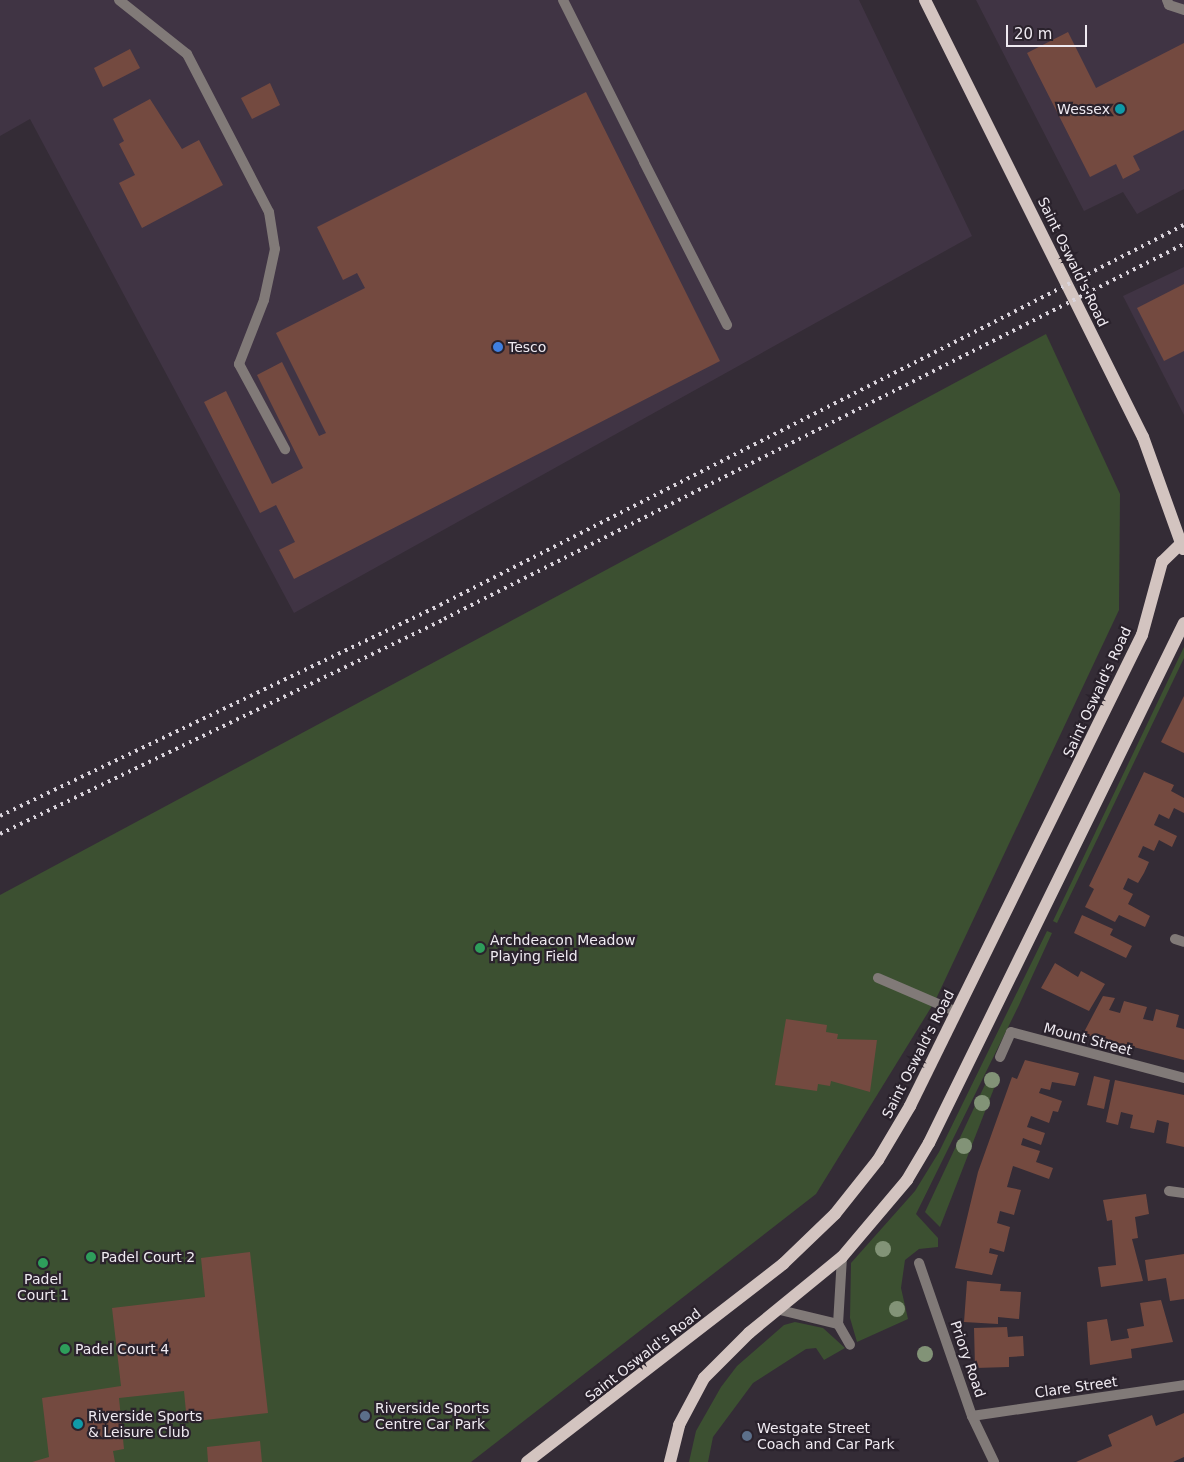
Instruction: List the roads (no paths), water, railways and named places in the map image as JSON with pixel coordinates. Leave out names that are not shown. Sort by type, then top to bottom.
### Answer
[{"type":"main road","name":"Saint Oswald's Road","points":[[527,1462],[784,1264],[835,1214],[878,1160],[957,1012],[1142,635],[1162,562],[1183,542],[1143,437],[925,0]]},
{"type":"main road","points":[[670,1462],[679,1425],[704,1378],[842,1257],[906,1180],[929,1143],[1184,623]]},
{"type":"street","points":[[119,0],[187,54],[269,212],[273,257],[264,300],[239,364],[285,449]]},
{"type":"street","points":[[563,0],[727,325]]},
{"type":"street","points":[[1167,0],[1169,5],[1184,10]]},
{"type":"street","points":[[878,978],[957,1012]]},
{"type":"street","name":"Mount Street","points":[[1000,1057],[1011,1032],[1184,1078]]},
{"type":"street","points":[[1169,1191],[1184,1193]]},
{"type":"street","points":[[842,1257],[838,1324],[850,1345]]},
{"type":"street","name":"Priory Road","points":[[919,1264],[972,1416],[994,1462]]},
{"type":"street","points":[[780,1310],[838,1324]]},
{"type":"street","name":"Clare Street","points":[[972,1416],[1184,1385]]},
{"type":"railway","points":[[0,816],[440,605],[1184,225]]},
{"type":"railway","points":[[0,834],[444,619],[1184,244]]},
{"type":"place","name":"Wessex","points":[[1120,109]]},
{"type":"place","name":"Tesco","points":[[498,347]]},
{"type":"place","name":"Archdeacon Meadow Playing Field","points":[[480,948]]},
{"type":"place","name":"Padel Court 2","points":[[91,1257]]},
{"type":"place","name":"Padel Court 1","points":[[43,1263]]},
{"type":"place","name":"Padel Court 4","points":[[65,1349]]},
{"type":"place","name":"Riverside Sports Centre Car Park","points":[[365,1416]]},
{"type":"place","name":"Riverside Sports & Leisure Club","points":[[78,1424]]},
{"type":"place","name":"Westgate Street Coach and Car Park","points":[[747,1436]]}]
